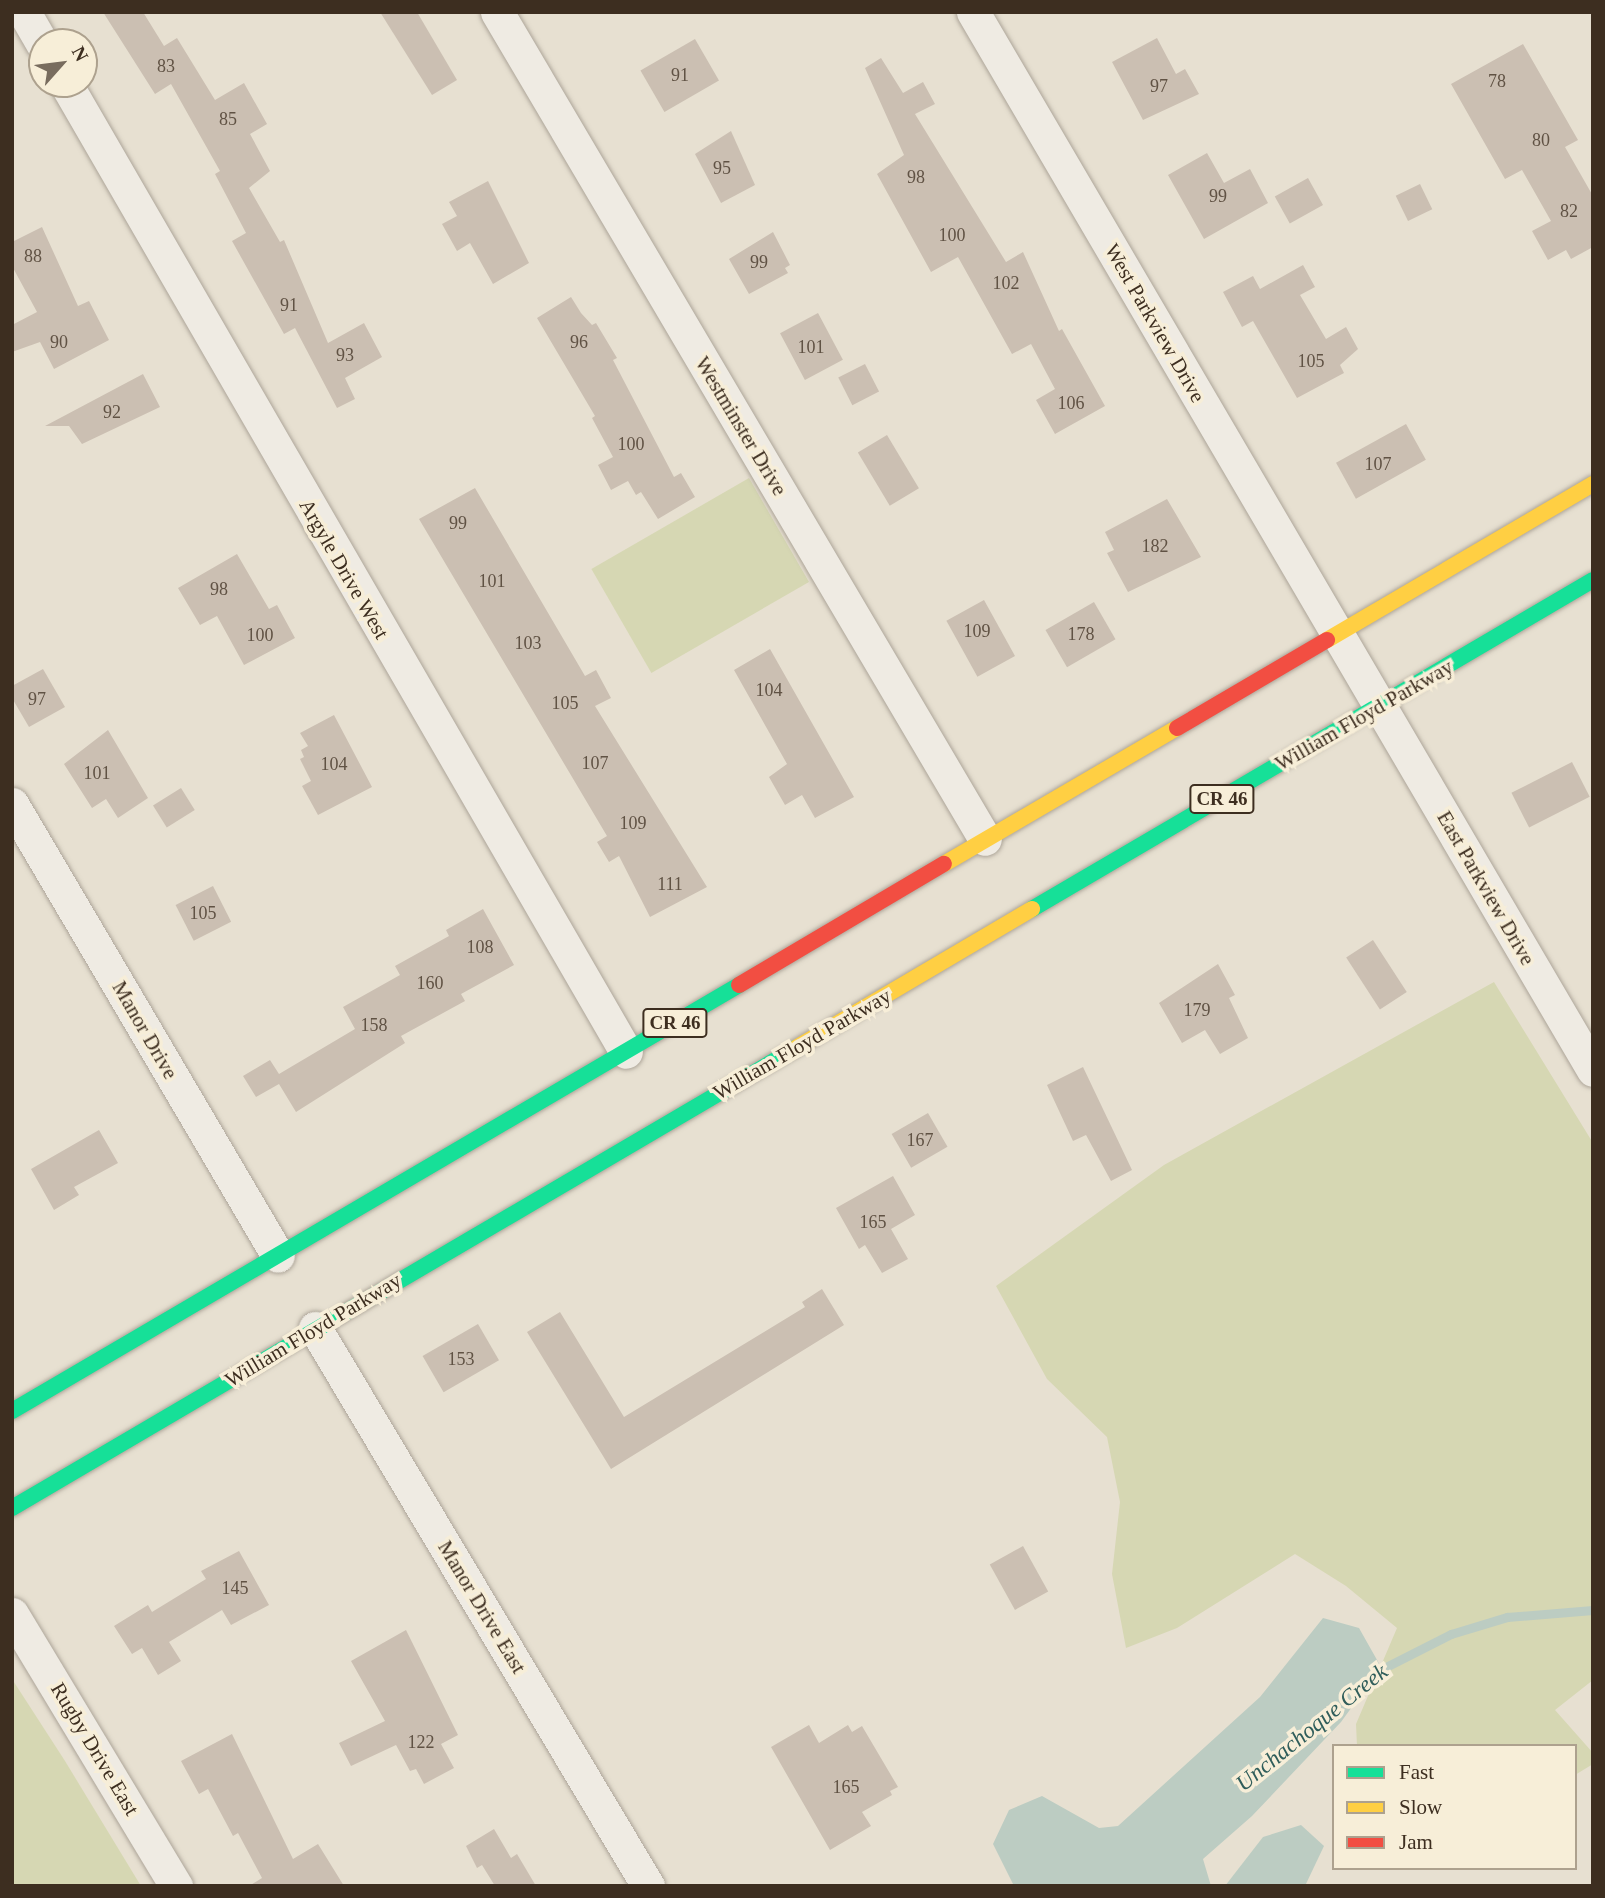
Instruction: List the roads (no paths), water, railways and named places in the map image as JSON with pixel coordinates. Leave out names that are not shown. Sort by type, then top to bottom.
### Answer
[{"type":"highway","name":"CR 46","points":[[12,1411],[1593,484]]},
{"type":"highway","name":"William Floyd Parkway","points":[[12,1508],[1593,580]]},
{"type":"street","points":[[24,12],[33,28]]},
{"type":"street","name":"Westminster Drive","points":[[497,12],[985,839]]},
{"type":"street","name":"West Parkview Drive","points":[[973,12],[1380,707]]},
{"type":"street","name":"Argyle Drive West","points":[[74,98],[626,1052]]},
{"type":"street","name":"East Parkview Drive","points":[[1380,707],[1593,1070]]},
{"type":"street","name":"Manor Drive","points":[[12,804],[278,1256]]},
{"type":"street","name":"Manor Drive East","points":[[316,1328],[648,1886]]},
{"type":"street","name":"Rugby Drive East","points":[[12,1614],[176,1886]]},
{"type":"water","points":[[1323,1618],[1359,1628],[1381,1667],[1341,1722],[1252,1816],[1203,1859],[1211,1886],[1014,1886],[993,1844],[1009,1810],[1042,1796],[1099,1828],[1118,1826],[1260,1697]]},
{"type":"water","points":[[1301,1825],[1324,1846],[1305,1886],[1225,1886],[1263,1837]]},
{"type":"waterway","name":"Unchachoque Creek","points":[[1372,1674],[1451,1634],[1507,1617],[1593,1610]]}]
